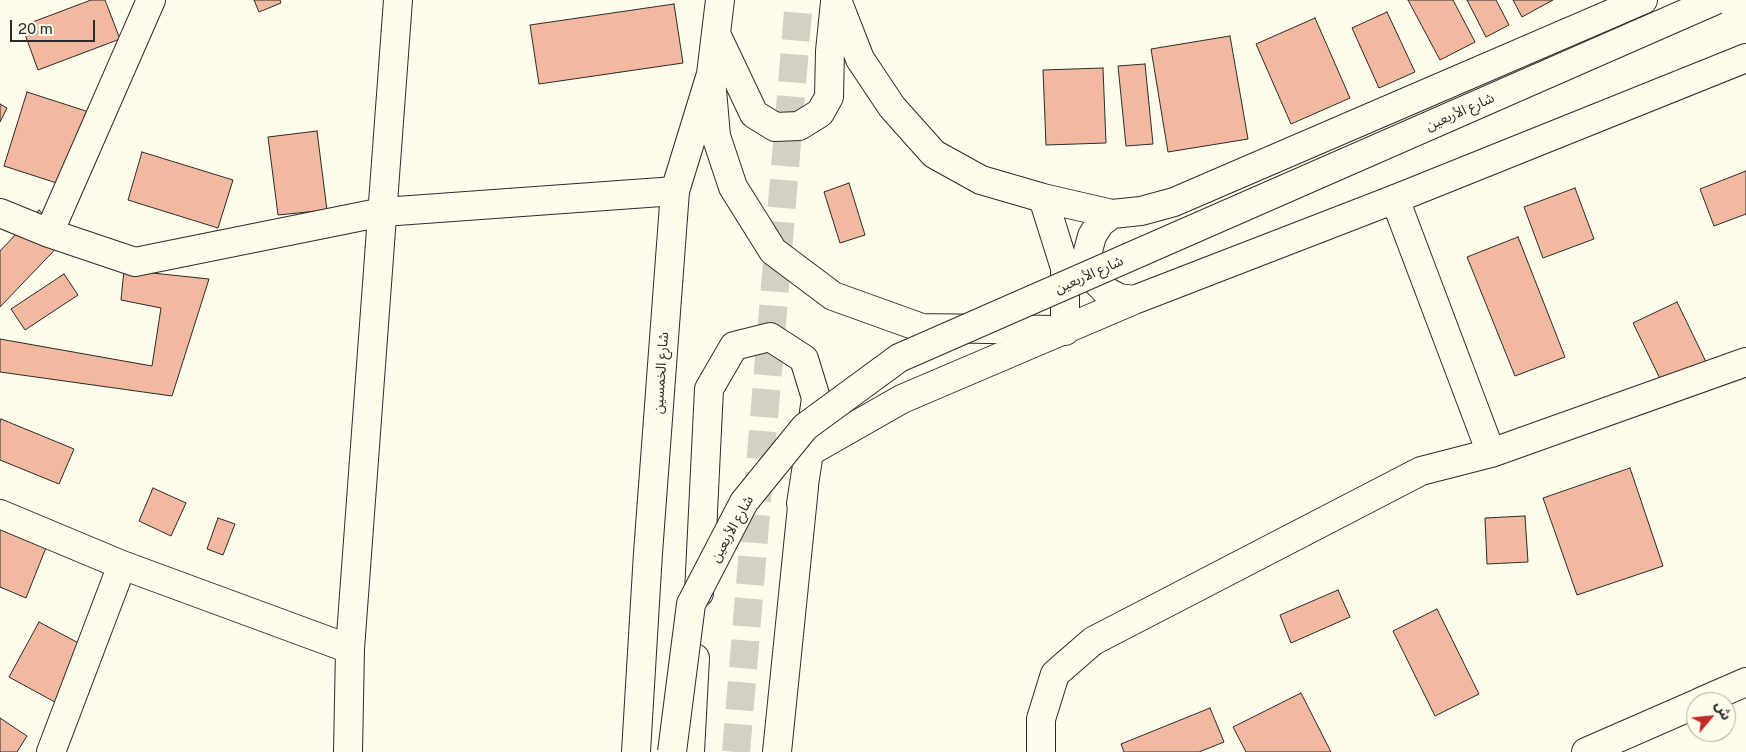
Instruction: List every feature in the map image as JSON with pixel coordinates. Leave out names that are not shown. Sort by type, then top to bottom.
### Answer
[{"type":"main road","points":[[49,233],[151,0]]},
{"type":"main road","points":[[348,752],[350,649],[398,0]]},
{"type":"main road","name":"شارع الخمسين","points":[[636,752],[648,553],[675,191],[711,74],[720,0]]},
{"type":"main road","points":[[717,36],[754,114],[775,127],[798,126],[820,113],[829,97],[830,51],[836,0]]},
{"type":"main road","points":[[836,0],[860,59],[892,107],[934,154],[981,180],[1043,198],[1112,214],[1141,211],[1174,202],[1644,0]]},
{"type":"main road","name":"شارع الأربعين","points":[[672,752],[691,604],[744,502],[805,427],[899,358],[1716,0]]},
{"type":"main road","points":[[801,504],[809,452],[902,399],[1134,300],[1395,199],[1746,58]]},
{"type":"main road","points":[[711,74],[716,136],[733,187],[773,251],[833,296],[922,328],[1065,330]]},
{"type":"main road","points":[[0,213],[49,233],[135,262],[383,212],[675,191]]},
{"type":"main road","points":[[1043,198],[1065,268],[1065,330]]},
{"type":"main road","points":[[1395,199],[1491,453]]},
{"type":"main road","points":[[1112,214],[1100,223],[1092,236],[1088,250],[1090,266],[1095,280],[1106,291],[1119,298],[1134,300]]},
{"type":"main road","points":[[690,752],[709,389],[734,346],[770,338],[804,359],[816,398],[801,504],[777,752]]},
{"type":"main road","points":[[1041,752],[1041,719],[1055,674],[1093,641],[1421,471],[1491,453],[1746,362]]},
{"type":"main road","points":[[0,514],[122,565],[350,649]]},
{"type":"main road","points":[[51,752],[122,565]]},
{"type":"main road","points":[[1723,692],[1746,682]]},
{"type":"main road","points":[[1586,752],[1686,708]]},
{"type":"building","points":[[91,0],[105,0],[120,39],[38,70],[22,26]]},
{"type":"building","points":[[254,0],[280,0],[281,3],[259,12]]},
{"type":"building","points":[[1408,0],[1453,0],[1475,42],[1440,60]]},
{"type":"building","points":[[1467,0],[1496,0],[1509,25],[1486,37]]},
{"type":"building","points":[[1513,0],[1553,0],[1522,17]]},
{"type":"building","points":[[674,4],[683,63],[539,84],[530,25]]},
{"type":"building","points":[[1387,12],[1415,72],[1379,88],[1352,28]]},
{"type":"building","points":[[1315,18],[1350,98],[1291,124],[1256,44]]},
{"type":"building","points":[[1230,36],[1248,139],[1168,152],[1151,49]]},
{"type":"building","points":[[1145,64],[1153,144],[1126,146],[1118,66]]},
{"type":"building","points":[[1103,68],[1106,143],[1046,145],[1043,70]]},
{"type":"building","points":[[27,92],[89,112],[66,186],[4,166]]},
{"type":"building","points":[[0,104],[7,108],[0,122]]},
{"type":"building","points":[[317,131],[327,210],[278,215],[268,137]]},
{"type":"building","points":[[142,152],[233,180],[218,228],[128,200]]},
{"type":"building","points":[[1746,171],[1746,214],[1714,226],[1700,189]]},
{"type":"building","points":[[849,183],[865,235],[840,243],[824,192]]},
{"type":"building","points":[[1575,188],[1594,239],[1543,258],[1524,207]]},
{"type":"building","points":[[39,210],[67,237],[0,307],[0,251]]},
{"type":"building","points":[[1518,237],[1565,357],[1515,376],[1467,257]]},
{"type":"building","points":[[124,270],[209,279],[172,396],[0,372],[0,339],[152,366],[161,308],[121,300]]},
{"type":"building","points":[[64,274],[78,295],[25,330],[11,309]]},
{"type":"building","points":[[1677,302],[1709,368],[1665,389],[1633,323]]},
{"type":"building","points":[[1,419],[74,449],[59,484],[0,460]]},
{"type":"building","points":[[1630,468],[1663,566],[1577,595],[1543,498]]},
{"type":"building","points":[[153,488],[186,503],[171,536],[139,521]]},
{"type":"building","points":[[0,503],[55,525],[26,598],[0,587]]},
{"type":"building","points":[[1525,516],[1528,562],[1487,564],[1485,518]]},
{"type":"building","points":[[218,518],[235,524],[223,555],[207,549]]},
{"type":"building","points":[[1338,590],[1350,617],[1291,643],[1280,615]]},
{"type":"building","points":[[1437,609],[1479,694],[1435,716],[1393,631]]},
{"type":"building","points":[[39,622],[103,656],[73,712],[9,677]]},
{"type":"building","points":[[1301,693],[1331,752],[1246,752],[1233,727]]},
{"type":"building","points":[[1210,708],[1224,742],[1199,752],[1124,752],[1121,744]]},
{"type":"building","points":[[0,718],[27,736],[17,752],[0,752]]},
{"type":"tunnel","points":[[736,752],[799,0]]}]
